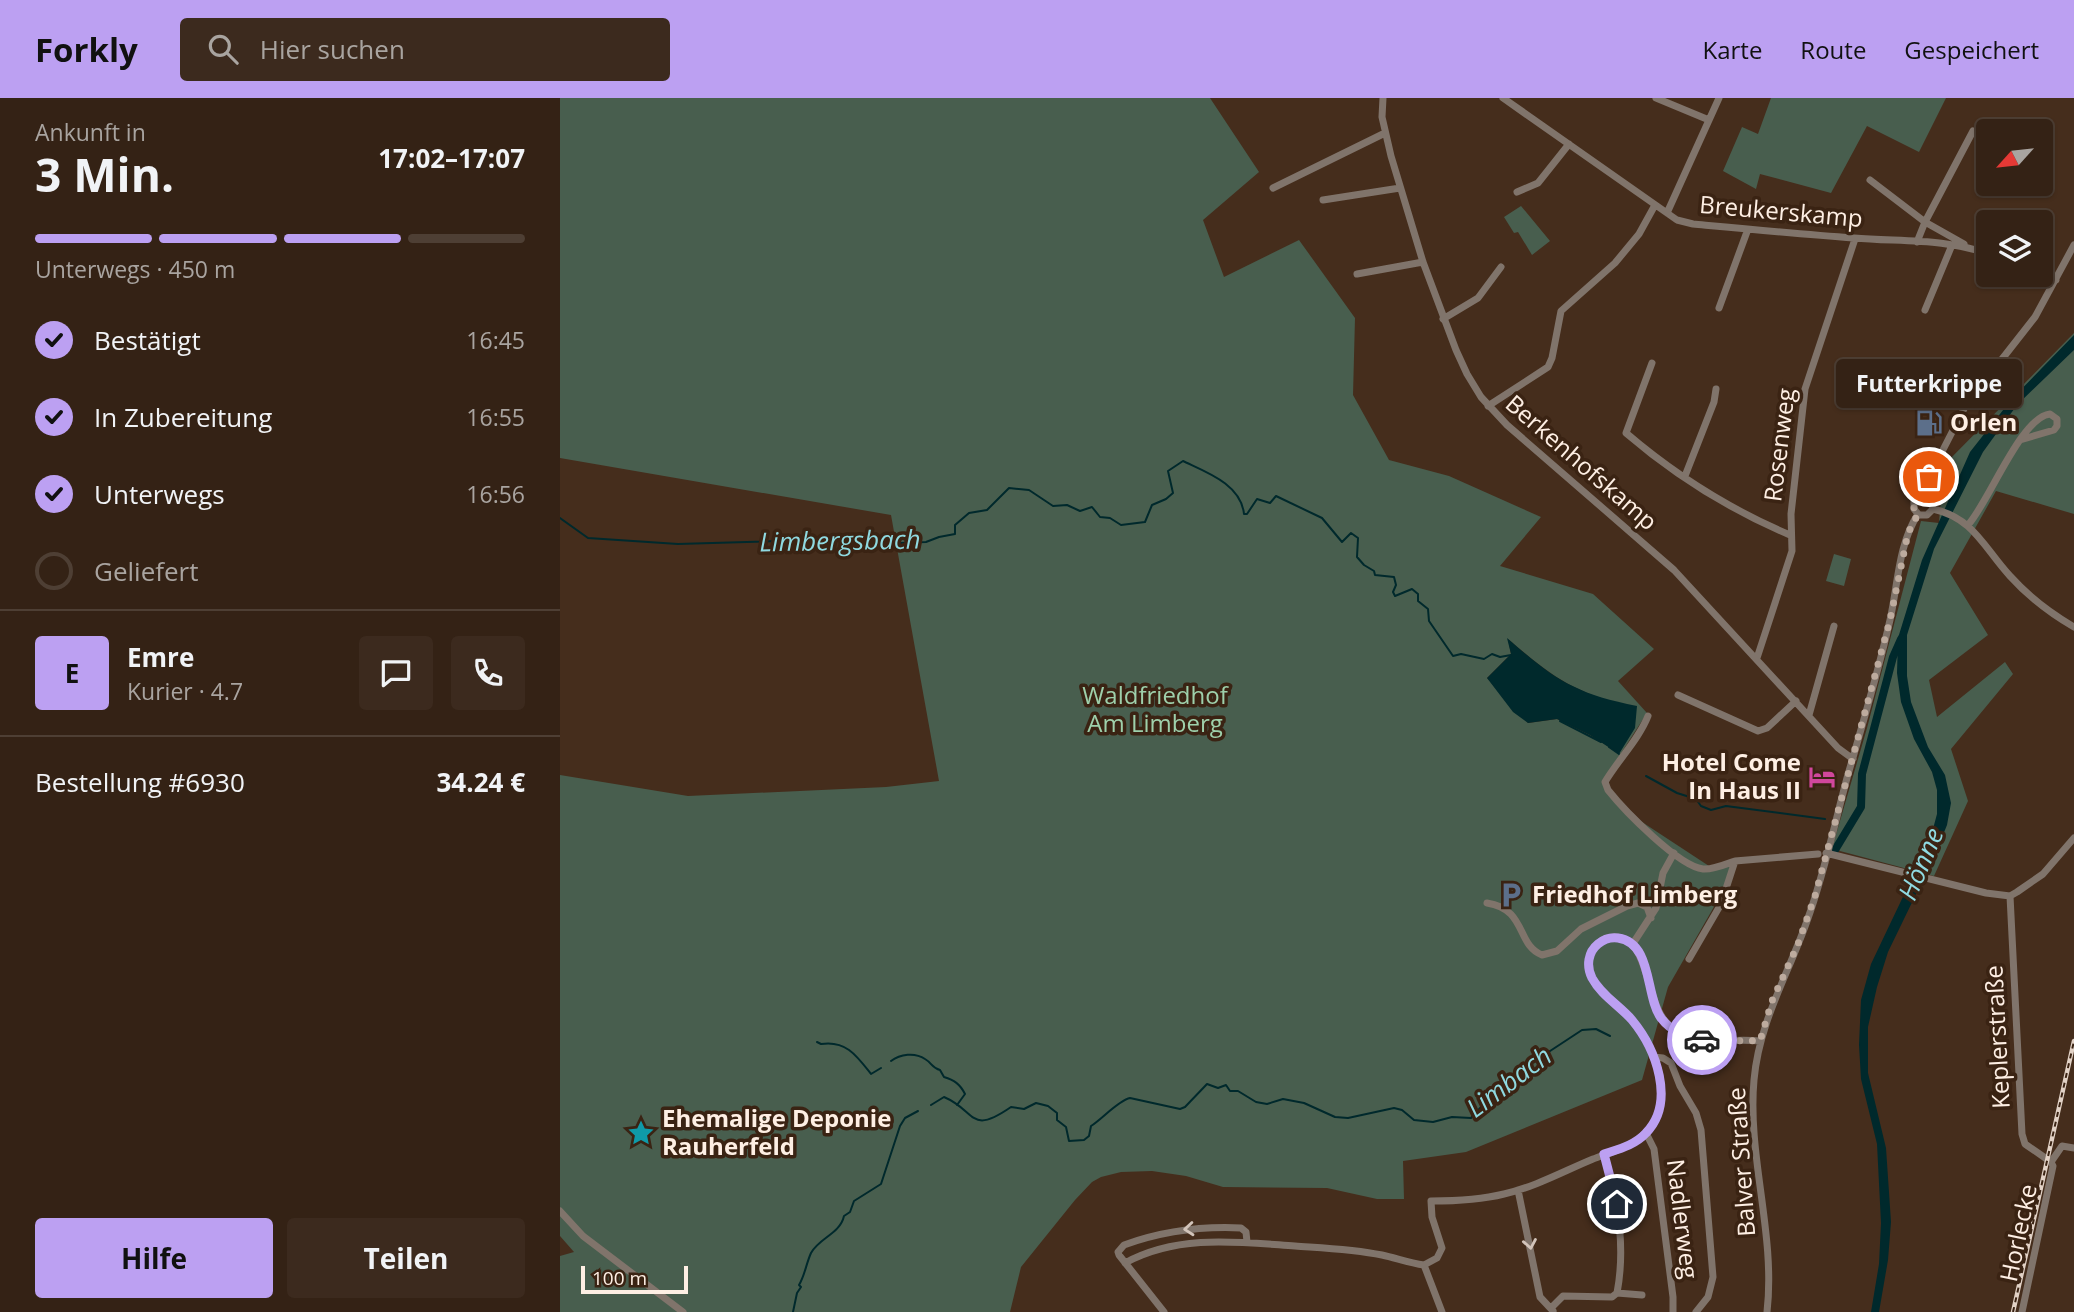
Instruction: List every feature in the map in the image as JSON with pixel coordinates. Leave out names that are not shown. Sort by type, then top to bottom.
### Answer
[{"type":"street","name":"Breukerskamp","points":[[1503,98],[1677,220],[1693,224],[1855,239],[1968,246]]},
{"type":"street","points":[[1656,98],[1709,120]]},
{"type":"street","points":[[1667,214],[1719,98]]},
{"type":"street","name":"Berkenhofskamp","points":[[1381,99],[1385,133],[1423,262],[1466,374],[1488,406],[1565,477],[1674,570],[1838,748],[1853,759]]},
{"type":"street","points":[[1917,242],[1973,131]]},
{"type":"street","points":[[1273,188],[1385,133]]},
{"type":"street","points":[[1517,192],[1538,183],[1569,144]]},
{"type":"street","name":"Breukerskamp","points":[[1870,180],[1925,222],[1976,249]]},
{"type":"street","points":[[1323,200],[1400,188]]},
{"type":"street","points":[[1488,406],[1548,367],[1561,311],[1621,256],[1639,234],[1655,205]]},
{"type":"street","points":[[1719,308],[1748,229]]},
{"type":"street","name":"Rosenweg","points":[[1757,658],[1792,551],[1790,535],[1805,389],[1855,239]]},
{"type":"street","points":[[1925,310],[1952,245]]},
{"type":"street","points":[[2074,245],[2027,329],[1966,405],[1929,477],[1924,495],[1914,501],[1914,509],[1918,514],[1927,515],[1935,510],[1954,516],[1968,525],[2019,585],[2043,606],[2074,627]]},
{"type":"street","points":[[1357,274],[1423,262]]},
{"type":"street","points":[[1443,319],[1478,298],[1501,267]]},
{"type":"street","points":[[1652,363],[1626,433],[1660,461],[1727,505],[1790,535]]},
{"type":"street","points":[[1685,476],[1714,402],[1716,389]]},
{"type":"street","points":[[1968,525],[1981,509],[2020,440],[2031,425],[2041,416],[2050,414],[2059,421],[2053,430],[2020,440]]},
{"type":"street","points":[[1924,495],[1931,499],[1935,510]]},
{"type":"street","name":"Balver Straße","points":[[1767,1312],[1767,1236],[1753,1105],[1754,1073],[1760,1041],[1772,1001],[1807,920],[1822,854],[1853,759],[1890,620],[1908,533],[1918,514]]},
{"type":"street","points":[[1809,715],[1834,626]]},
{"type":"street","points":[[1678,695],[1758,731],[1767,728],[1796,701]]},
{"type":"street","points":[[1648,716],[1643,728],[1618,759],[1606,785],[1619,803],[1674,853],[1704,869],[1735,861],[1822,854],[1986,893],[2010,896],[2043,874],[2074,838]]},
{"type":"street","points":[[1632,944],[1651,918],[1659,898],[1665,866],[1674,853]]},
{"type":"street","points":[[1689,959],[1721,904],[1735,861]]},
{"type":"street","name":"Keplerstraße","points":[[2010,896],[2022,1134],[2025,1144],[2051,1162]]},
{"type":"street","points":[[1487,903],[1500,907],[1517,920],[1529,945],[1542,955],[1557,951],[1581,929],[1634,904],[1647,907],[1651,918]]},
{"type":"street","points":[[1125,1263],[1170,1246],[1205,1242],[1247,1242],[1355,1251],[1424,1265],[1437,1258],[1442,1248],[1432,1217],[1431,1201],[1475,1199],[1518,1191],[1627,1146],[1646,1133],[1658,1114],[1661,1097],[1659,1076],[1653,1057],[1636,1025],[1598,986],[1589,967],[1591,953],[1605,939],[1622,938],[1632,944],[1642,958],[1655,1007],[1661,1018],[1674,1030],[1702,1040],[1760,1041]]},
{"type":"street","points":[[1653,1057],[1663,1058],[1671,1063],[1680,1086],[1696,1113],[1703,1139],[1713,1277],[1707,1297],[1696,1312]]},
{"type":"street","name":"Nadlerweg","points":[[1646,1133],[1654,1149],[1673,1312]]},
{"type":"street","points":[[2051,1162],[2062,1146],[2074,1148]]},
{"type":"street","points":[[1518,1191],[1540,1297],[1553,1310],[1563,1296],[1612,1297],[1617,1293],[1621,1265],[1620,1236],[1617,1204],[1604,1154]]},
{"type":"street","name":"Horlecke","points":[[2022,1312],[2053,1166],[2051,1162]]},
{"type":"street","points":[[560,1211],[583,1236],[683,1312]]},
{"type":"street","points":[[1164,1312],[1119,1255],[1118,1252],[1124,1245],[1175,1230],[1218,1227],[1241,1228],[1247,1242]]},
{"type":"street","points":[[1424,1265],[1442,1312]]},
{"type":"street","points":[[1617,1293],[1642,1295]]},
{"type":"green space","name":"Waldfriedhof Am Limberg","points":[[560,98],[1210,98],[1259,172],[1203,220],[1224,277],[1299,240],[1355,318],[1353,395],[1389,460],[1449,476],[1541,517],[1500,566],[1593,594],[1654,649],[1618,681],[1647,713],[1602,783],[1642,822],[1709,866],[1730,867],[1723,891],[1668,987],[1642,1080],[1466,1152],[1403,1161],[1404,1199],[1377,1199],[1327,1188],[1223,1187],[1186,1176],[1152,1171],[1121,1172],[1101,1177],[1092,1182],[1075,1200],[1021,1267],[1010,1312],[560,1312],[560,1256],[574,1252],[560,1236],[560,775],[688,796],[886,787],[939,781],[891,515],[560,458]],"holes":[[[1508,639],[1565,682],[1606,700],[1619,753],[1557,719],[1528,723],[1487,678],[1511,654]]]},
{"type":"green space","points":[[1771,98],[1946,98],[1919,152],[1867,126],[1831,193],[1760,174],[1756,189],[1723,171],[1742,127],[1758,134]]},
{"type":"green space","points":[[1521,206],[1550,241],[1532,255],[1518,232],[1514,233],[1504,217]]},
{"type":"green space","points":[[2074,333],[2074,514],[1996,491],[1950,573],[1988,635],[1929,680],[1937,717],[2005,662],[2013,674],[1951,749],[1968,801],[1934,876],[1840,851],[1833,845],[1867,728],[1921,521],[1939,523],[1941,498],[1932,490],[1948,461]]},
{"type":"green space","points":[[1834,554],[1851,559],[1844,586],[1826,581]]},
{"type":"water","name":"Hönne","points":[[2074,335],[2074,350],[2017,405],[1983,452],[1934,549],[1907,635],[1907,676],[1911,702],[1928,747],[1945,775],[1951,803],[1947,825],[1934,857],[1888,952],[1868,1027],[1868,1073],[1886,1148],[1891,1222],[1879,1312],[1871,1312],[1879,1264],[1881,1223],[1877,1144],[1861,1079],[1861,1000],[1871,964],[1930,840],[1937,814],[1937,790],[1932,772],[1914,739],[1901,702],[1897,673],[1898,638],[1922,560],[1970,452],[2011,400]]},
{"type":"water","points":[[1507,638],[1566,683],[1597,696],[1637,706],[1635,728],[1619,754],[1590,735],[1557,719],[1528,723],[1513,712],[1487,678],[1511,654]]},
{"type":"waterway","name":"Limbergsbach","points":[[560,518],[588,538],[678,544],[846,539],[926,542],[955,534],[955,525],[969,513],[987,510],[1009,488],[1029,490],[1053,506],[1067,505],[1080,511],[1092,507],[1100,517],[1110,518],[1121,525],[1145,522],[1152,505],[1173,493],[1168,471],[1183,461],[1221,480],[1236,495],[1244,514],[1247,514],[1257,499],[1270,503],[1276,496],[1322,518],[1342,542],[1351,533],[1358,538],[1357,557],[1374,571],[1375,575],[1394,577],[1395,596],[1412,589],[1418,594],[1418,601],[1428,609],[1429,621],[1453,656],[1461,654],[1484,659],[1492,654],[1500,657],[1511,655]]},
{"type":"waterway","points":[[1835,850],[1861,807],[1862,774],[1893,657],[1901,639]]},
{"type":"waterway","name":"Limbergsbach","points":[[1560,721],[1601,742]]},
{"type":"waterway","name":"Limbergsbach","points":[[1609,747],[1619,754]]},
{"type":"waterway","name":"Limbergsbach","points":[[1646,776],[1677,793],[1696,799],[1701,806],[1711,810],[1726,806],[1825,819]]},
{"type":"waterway","name":"Limbach","points":[[931,1105],[944,1097],[980,1120],[987,1120],[1011,1107],[1024,1109],[1036,1103],[1048,1106],[1057,1113],[1057,1120],[1066,1127],[1069,1141],[1084,1140],[1089,1136],[1091,1126],[1126,1099],[1180,1109],[1207,1084],[1218,1088],[1226,1085],[1230,1091],[1238,1091],[1256,1102],[1267,1104],[1283,1099],[1304,1103],[1335,1117],[1348,1118],[1394,1108],[1402,1110],[1414,1120],[1433,1122],[1452,1117],[1471,1118],[1506,1080],[1582,1030],[1596,1029],[1610,1036]]},
{"type":"waterway","points":[[817,1042],[844,1047],[856,1056],[871,1074],[881,1068]]},
{"type":"waterway","points":[[891,1061],[908,1055],[921,1057],[963,1091],[965,1094],[957,1105]]},
{"type":"waterway","name":"Limbach","points":[[793,1312],[801,1287],[799,1285],[811,1253],[834,1232],[844,1216],[850,1212],[854,1201],[881,1184],[900,1126],[905,1118],[918,1111]]},
{"type":"railway","points":[[2013,1312],[2074,1041]]},
{"type":"way so far","points":[[1702,1040],[1760,1041],[1772,1001],[1798,944],[1815,896],[1890,620],[1908,533],[1918,514],[1914,509],[1914,501],[1924,495],[1929,477]]},
{"type":"place","name":"Orlen","points":[[1929,423]]},
{"type":"place","name":"Futterkrippe","points":[[1929,477]]},
{"type":"place","name":"Hotel Come In Haus II","points":[[1822,777]]},
{"type":"place","name":"Friedhof Limberg","points":[[1511,895]]},
{"type":"place","name":"Ehemalige Deponie Rauherfeld","points":[[641,1133]]},
{"type":"route","points":[[1617,1204],[1604,1154],[1635,1142],[1648,1131],[1658,1114],[1661,1087],[1649,1047],[1636,1025],[1592,977],[1589,960],[1595,947],[1605,939],[1616,937],[1632,944],[1642,958],[1652,998],[1661,1018],[1674,1030],[1702,1040]]}]
